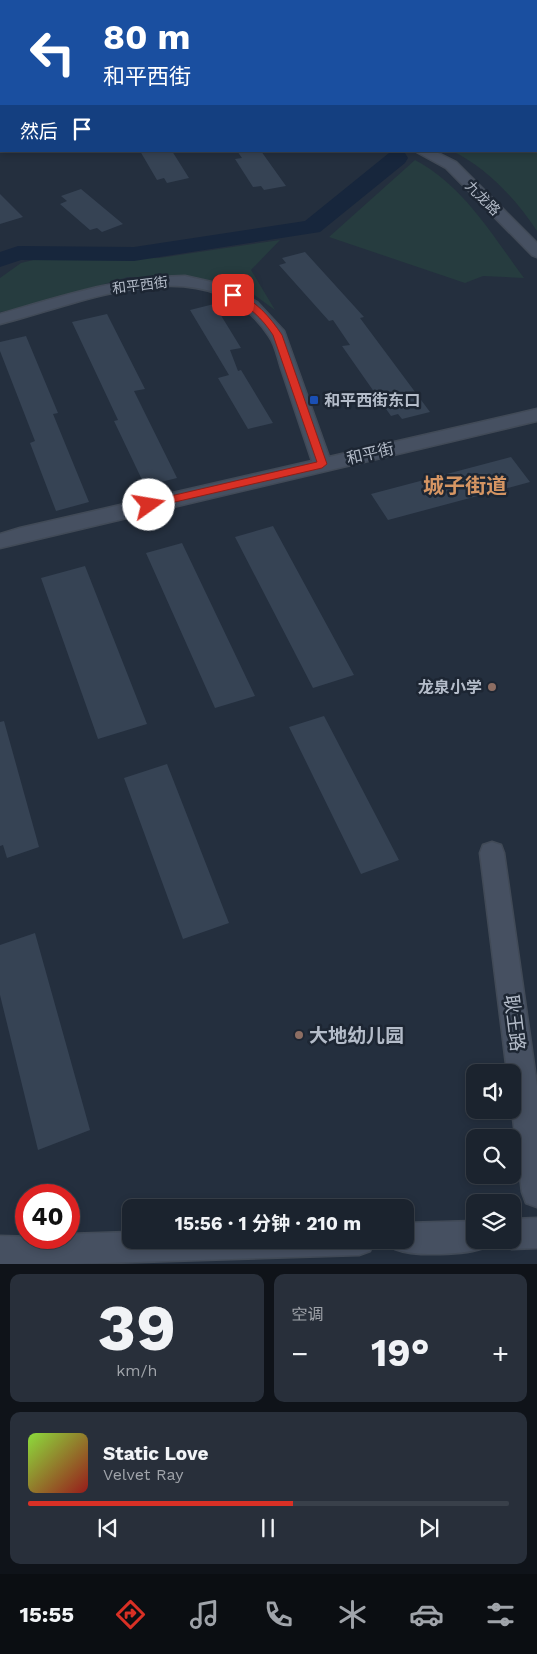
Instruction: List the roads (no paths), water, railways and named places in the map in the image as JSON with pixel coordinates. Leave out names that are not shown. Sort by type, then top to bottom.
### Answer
[{"type":"street","name":"九龙路","points":[[424,152],[451,165],[537,252]]},
{"type":"street","name":"和平西街","points":[[0,319],[128,284],[169,280],[218,287],[248,302],[268,320],[278,335],[322,464]]},
{"type":"street","name":"和平街","points":[[0,541],[20,534],[537,415]]},
{"type":"street","name":"耿王路","points":[[492,853],[537,1192]]},
{"type":"street","points":[[521,1234],[537,1234]]},
{"type":"street","points":[[414,1238],[466,1236]]},
{"type":"street","points":[[0,1251],[122,1247]]},
{"type":"waterway","points":[[0,260],[18,253],[134,254],[312,227],[397,158]]},
{"type":"place","name":"和平西街东口","points":[[314,400]]},
{"type":"place","name":"龙泉小学","points":[[492,687]]},
{"type":"place","name":"大地幼儿园","points":[[299,1035]]},
{"type":"district","name":"城子街道","points":[[465,486]]}]
